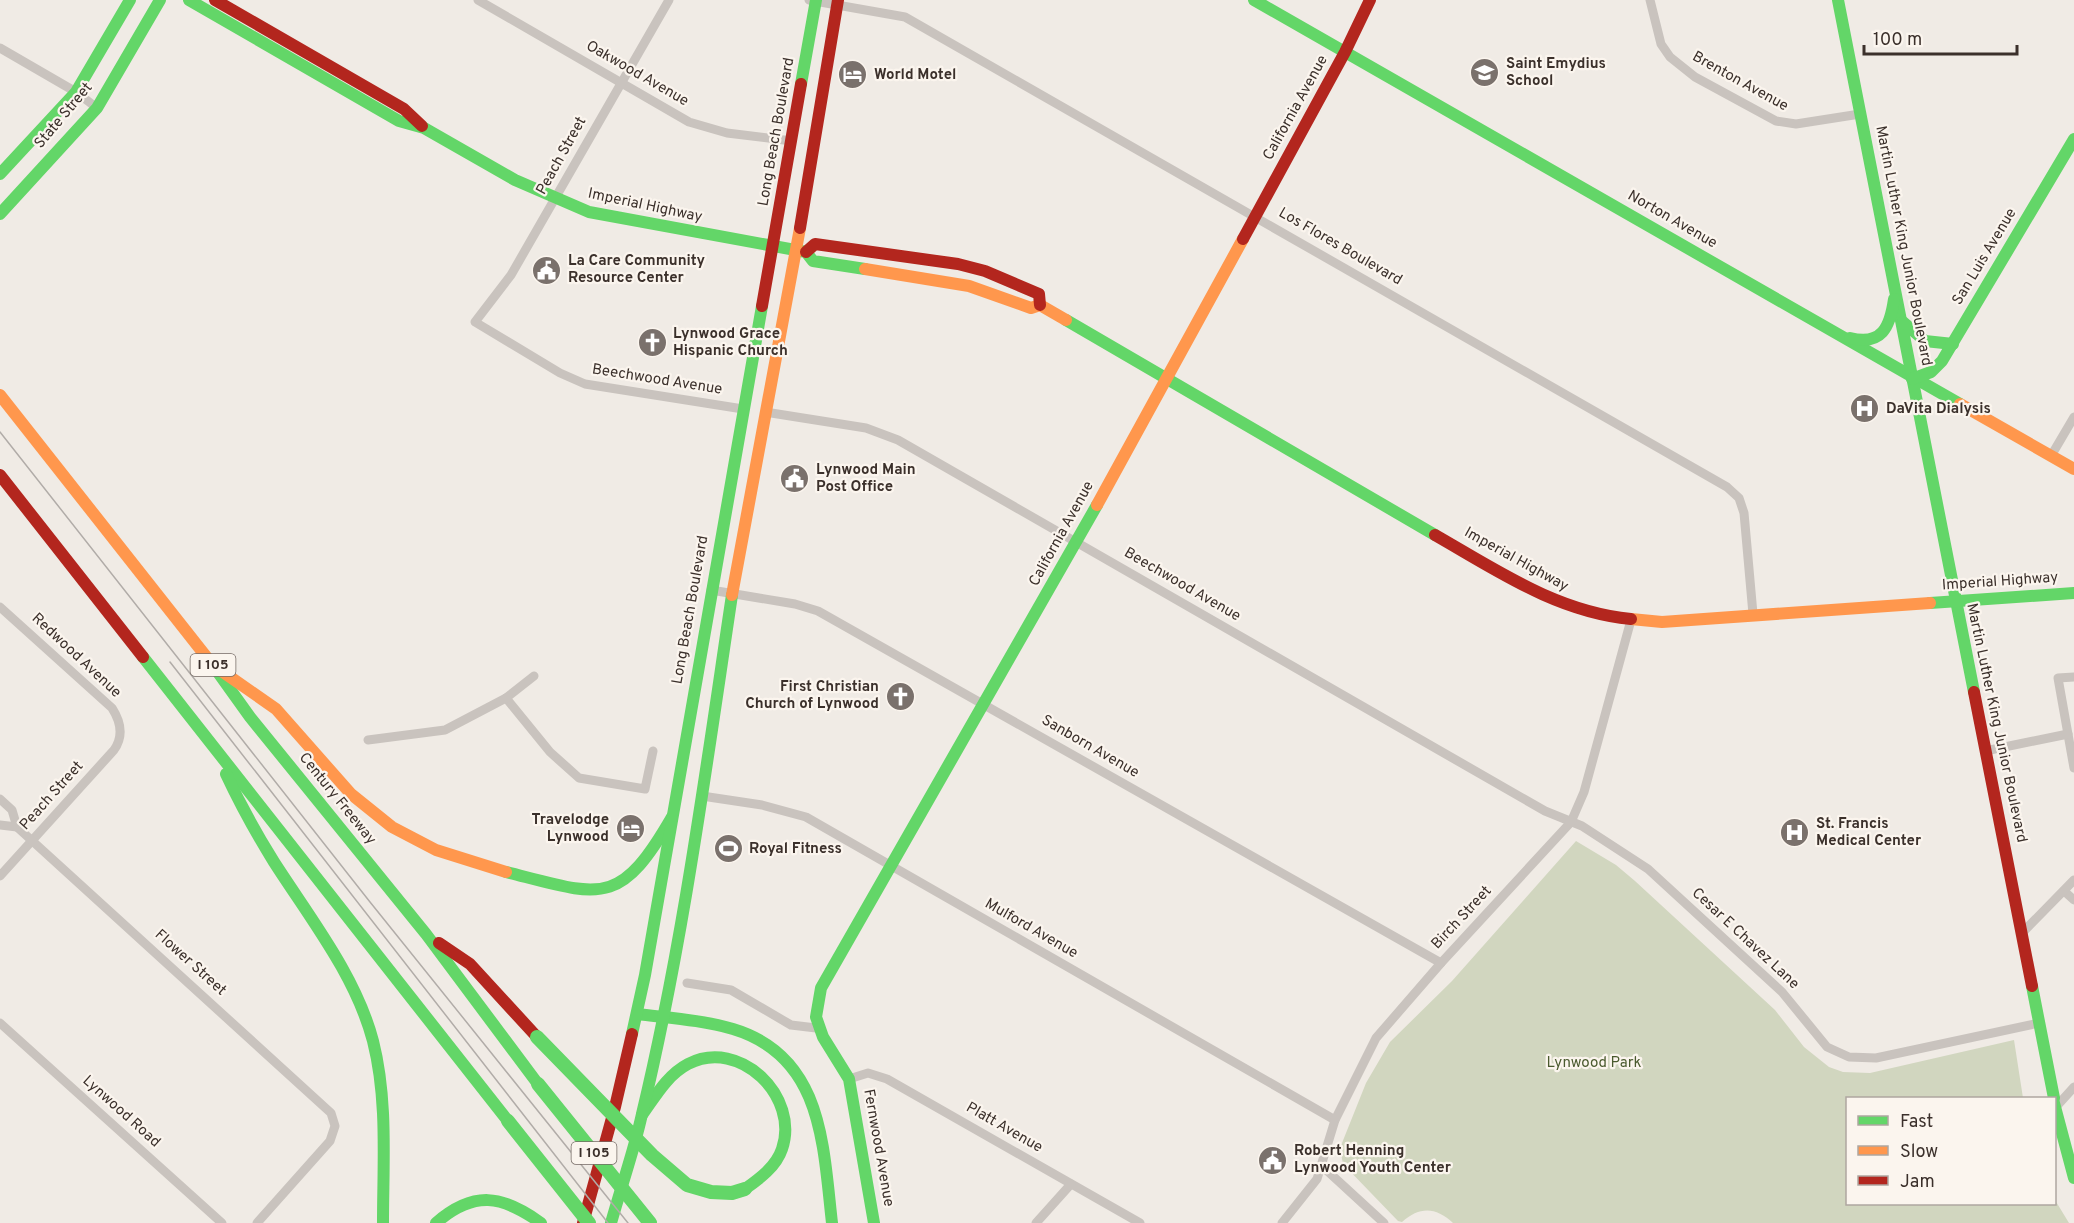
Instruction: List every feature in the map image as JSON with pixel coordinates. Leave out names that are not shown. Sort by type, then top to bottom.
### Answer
[{"type":"main road","name":"State Street","points":[[0,174],[76,92],[130,0]]},
{"type":"main road","name":"State Street","points":[[0,214],[97,108],[160,0]]},
{"type":"main road","name":"Imperial Highway","points":[[189,0],[399,121],[424,128],[555,200],[612,219],[774,248],[801,252],[815,244],[958,264],[986,271],[1039,294],[1041,305],[1167,376],[1535,593],[1584,612],[1607,618],[1662,622],[2074,593]]},
{"type":"main road","name":"Imperial Highway","points":[[215,0],[404,109],[424,128]]},
{"type":"main road","name":"Norton Avenue","points":[[1254,0],[1912,379],[2074,469]]},
{"type":"main road","name":"California Avenue","points":[[816,1028],[816,1002],[821,988],[1077,542],[1345,52],[1370,0]]},
{"type":"main road","name":"Martin Luther King Junior Boulevard","points":[[1838,0],[1902,320],[1954,602],[2023,932],[2038,1023],[2054,1097]]},
{"type":"main road","name":"Long Beach Boulevard","points":[[584,1223],[637,1014],[743,409],[774,248],[813,1]]},
{"type":"main road","points":[[611,1223],[642,1115],[662,1018],[702,796],[732,594],[765,412],[801,252],[837,3]]},
{"type":"main road","name":"San Luis Avenue","points":[[1912,379],[1931,372],[1953,344],[2074,139]]},
{"type":"main road","points":[[1825,328],[1854,340],[1865,342],[1878,338],[1889,323],[1896,289]]},
{"type":"main road","points":[[1902,320],[1913,336],[1924,342],[1953,344]]},
{"type":"main road","name":"Century Freeway","points":[[0,395],[214,666],[250,717],[426,934],[538,1084],[650,1223]]},
{"type":"main road","points":[[0,475],[589,1223]]},
{"type":"main road","points":[[214,666],[266,700],[351,794],[379,817],[416,842],[451,858],[483,868],[594,891],[621,884],[643,866],[672,817]]},
{"type":"main road","points":[[219,756],[241,809],[339,963],[373,1040],[382,1094],[383,1223]]},
{"type":"main road","points":[[426,934],[470,964],[537,1037],[652,1155],[687,1185],[711,1192],[732,1192],[745,1189],[767,1174],[782,1149],[785,1126],[784,1108],[772,1084],[758,1071],[729,1059],[696,1061],[670,1078],[642,1115]]},
{"type":"main road","points":[[637,1014],[743,1032],[767,1042],[789,1060],[806,1085],[817,1115],[831,1223]]},
{"type":"main road","points":[[816,1028],[849,1079]]},
{"type":"main road","name":"Fernwood Avenue","points":[[849,1079],[874,1223]]},
{"type":"main road","name":"Martin Luther King Junior Boulevard","points":[[2056,1108],[2068,1162],[2074,1178]]},
{"type":"main road","points":[[436,1223],[450,1209],[481,1199],[500,1200],[520,1207],[541,1223]]},
{"type":"street","name":"Oakwood Avenue","points":[[478,0],[689,122],[727,133],[792,141]]},
{"type":"street","name":"Peach Street","points":[[475,321],[511,275],[669,0]]},
{"type":"street","name":"Brenton Avenue","points":[[1650,0],[1661,44],[1670,57],[1695,77],[1776,121],[1796,124],[1860,114]]},
{"type":"street","name":"Los Flores Boulevard","points":[[813,1],[837,3],[905,17],[1255,215],[1734,492],[1744,513],[1753,614]]},
{"type":"street","points":[[0,48],[76,92],[97,108]]},
{"type":"street","name":"Beechwood Avenue","points":[[475,321],[560,373],[585,384],[743,409]]},
{"type":"street","name":"Beechwood Avenue","points":[[765,412],[882,432],[1487,779],[1545,811],[1571,822]]},
{"type":"street","points":[[2051,456],[2074,417]]},
{"type":"street","name":"Sanborn Avenue","points":[[711,590],[795,604],[818,611],[1441,963]]},
{"type":"street","name":"Redwood Avenue","points":[[0,607],[112,708],[119,720],[121,734]]},
{"type":"street","name":"Birch Street","points":[[1282,1223],[1310,1190],[1323,1167],[1335,1120],[1376,1038],[1441,963],[1571,822],[1581,800],[1631,620]]},
{"type":"street","points":[[368,740],[446,730],[506,698],[534,676]]},
{"type":"street","points":[[2074,677],[2058,678],[2074,768]]},
{"type":"street","points":[[506,698],[550,752],[579,778],[645,789],[653,751]]},
{"type":"street","name":"Peach Street","points":[[0,876],[114,750],[121,734]]},
{"type":"street","points":[[1985,751],[2068,734]]},
{"type":"street","name":"Mulford Avenue","points":[[702,796],[762,805],[806,817],[1335,1120]]},
{"type":"street","name":"Flower Street","points":[[0,799],[12,810],[17,827],[329,1109],[336,1126],[330,1141],[257,1223]]},
{"type":"street","name":"Cesar E Chavez Lane","points":[[1571,822],[1597,835],[1648,869],[1768,979],[1792,1003],[1817,1038],[1838,1053],[1862,1058],[1884,1057],[2038,1023]]},
{"type":"street","points":[[0,825],[17,827]]},
{"type":"street","points":[[2023,932],[2074,880]]},
{"type":"street","points":[[2064,891],[2074,900]]},
{"type":"street","points":[[687,983],[731,990],[791,1025],[816,1028]]},
{"type":"street","name":"Lynwood Road","points":[[0,1023],[222,1223]]},
{"type":"street","name":"Platt Avenue","points":[[849,1079],[868,1073],[887,1079],[1140,1223]]},
{"type":"street","points":[[2056,1102],[2074,1087]]},
{"type":"street","points":[[1323,1167],[1384,1223]]},
{"type":"street","points":[[1036,1223],[1071,1184]]},
{"type":"green space","name":"Lynwood Park","points":[[1576,841],[1616,865],[1635,881],[1775,1010],[1804,1047],[1829,1067],[1843,1072],[1870,1073],[2014,1040],[2023,1097],[1846,1097],[1846,1205],[2056,1205],[2056,1202],[2069,1223],[1453,1223],[1434,1211],[1422,1211],[1402,1222],[1398,1221],[1343,1164],[1340,1148],[1366,1083],[1390,1042],[1452,981]]},
{"type":"tram line","points":[[0,432],[370,902],[628,1223]]},
{"type":"tram line","points":[[170,662],[608,1223]]},
{"type":"traffic: fast","points":[[0,174],[76,92],[130,0]]},
{"type":"traffic: fast","points":[[0,214],[97,108],[160,0]]},
{"type":"traffic: fast","points":[[189,0],[399,121],[424,128],[515,180],[589,212],[806,252],[813,261],[865,269]]},
{"type":"traffic: fast","points":[[801,84],[816,0]]},
{"type":"traffic: fast","points":[[1254,0],[1960,404]]},
{"type":"traffic: fast","points":[[1838,0],[1974,692]]},
{"type":"traffic: fast","points":[[1912,379],[1931,372],[1942,361],[2074,139]]},
{"type":"traffic: fast","points":[[1850,338],[1861,340],[1877,337],[1887,326],[1894,299]]},
{"type":"traffic: fast","points":[[632,1034],[645,975],[762,306]]},
{"type":"traffic: fast","points":[[1066,320],[1435,535]]},
{"type":"traffic: fast","points":[[1903,322],[1925,341],[1953,344]]},
{"type":"traffic: fast","points":[[874,1223],[849,1079],[823,1037],[816,1017],[821,988],[1097,505]]},
{"type":"traffic: fast","points":[[1930,603],[2074,593]]},
{"type":"traffic: fast","points":[[611,1223],[639,1128],[670,985],[693,855],[732,595]]},
{"type":"traffic: fast","points":[[143,657],[508,1121]]},
{"type":"traffic: fast","points":[[212,664],[250,717],[426,934],[538,1084]]},
{"type":"traffic: fast","points":[[226,774],[267,851],[331,948],[365,1017],[373,1041],[381,1086],[384,1132],[383,1223]]},
{"type":"traffic: fast","points":[[506,872],[565,886],[586,889],[605,888],[621,881],[637,868],[654,847],[672,817]]},
{"type":"traffic: fast","points":[[2032,986],[2054,1097]]},
{"type":"traffic: fast","points":[[637,1014],[697,1021],[733,1029],[763,1042],[785,1060],[802,1082],[813,1107],[825,1164],[832,1223]]},
{"type":"traffic: fast","points":[[537,1037],[652,1155],[687,1185],[711,1192],[732,1193],[745,1189]]},
{"type":"traffic: fast","points":[[642,1115],[668,1080],[688,1064],[708,1058],[727,1059],[745,1065],[761,1077],[774,1092],[782,1110],[785,1129],[782,1149],[776,1161],[745,1189]]},
{"type":"traffic: fast","points":[[538,1084],[650,1223]]},
{"type":"traffic: fast","points":[[2056,1110],[2074,1178]]},
{"type":"traffic: fast","points":[[508,1121],[589,1223]]},
{"type":"traffic: fast","points":[[436,1223],[463,1205],[488,1200],[513,1207],[541,1223]]},
{"type":"traffic: slow","points":[[732,595],[800,228]]},
{"type":"traffic: slow","points":[[1097,505],[1243,239]]},
{"type":"traffic: slow","points":[[865,269],[969,286],[1031,308],[1040,305],[1066,320]]},
{"type":"traffic: slow","points":[[0,395],[212,664]]},
{"type":"traffic: slow","points":[[1960,404],[2074,469]]},
{"type":"traffic: slow","points":[[1631,619],[1662,622],[1930,603]]},
{"type":"traffic: slow","points":[[223,672],[276,709],[351,794],[392,827],[436,850],[506,872]]},
{"type":"traffic: jam","points":[[215,0],[404,109],[422,126]]},
{"type":"traffic: jam","points":[[800,228],[838,0]]},
{"type":"traffic: jam","points":[[1243,239],[1345,52],[1370,0]]},
{"type":"traffic: jam","points":[[762,306],[801,84]]},
{"type":"traffic: jam","points":[[806,252],[815,244],[958,264],[985,271],[1039,294],[1040,305]]},
{"type":"traffic: jam","points":[[0,475],[143,657]]},
{"type":"traffic: jam","points":[[1435,535],[1505,576],[1553,599],[1604,615],[1631,619]]},
{"type":"traffic: jam","points":[[1974,692],[2032,986]]},
{"type":"traffic: jam","points":[[439,943],[470,964],[537,1037]]},
{"type":"traffic: jam","points":[[583,1223],[615,1107],[632,1034]]},
{"type":"place","name":"Saint Emydius School","points":[[1485,73]]},
{"type":"place","name":"World Motel","points":[[853,75]]},
{"type":"place","name":"La Care Community Resource Center","points":[[547,270]]},
{"type":"place","name":"Lynwood Grace Hispanic Church","points":[[652,343]]},
{"type":"place","name":"DaVita Dialysis","points":[[1865,409]]},
{"type":"place","name":"Lynwood Main Post Office","points":[[795,479]]},
{"type":"place","name":"First Christian Church of Lynwood","points":[[900,696]]},
{"type":"place","name":"Travelodge Lynwood","points":[[630,829]]},
{"type":"place","name":"St. Francis Medical Center","points":[[1795,833]]},
{"type":"place","name":"Royal Fitness","points":[[728,849]]},
{"type":"place","name":"Robert Henning Lynwood Youth Center","points":[[1273,1160]]}]
